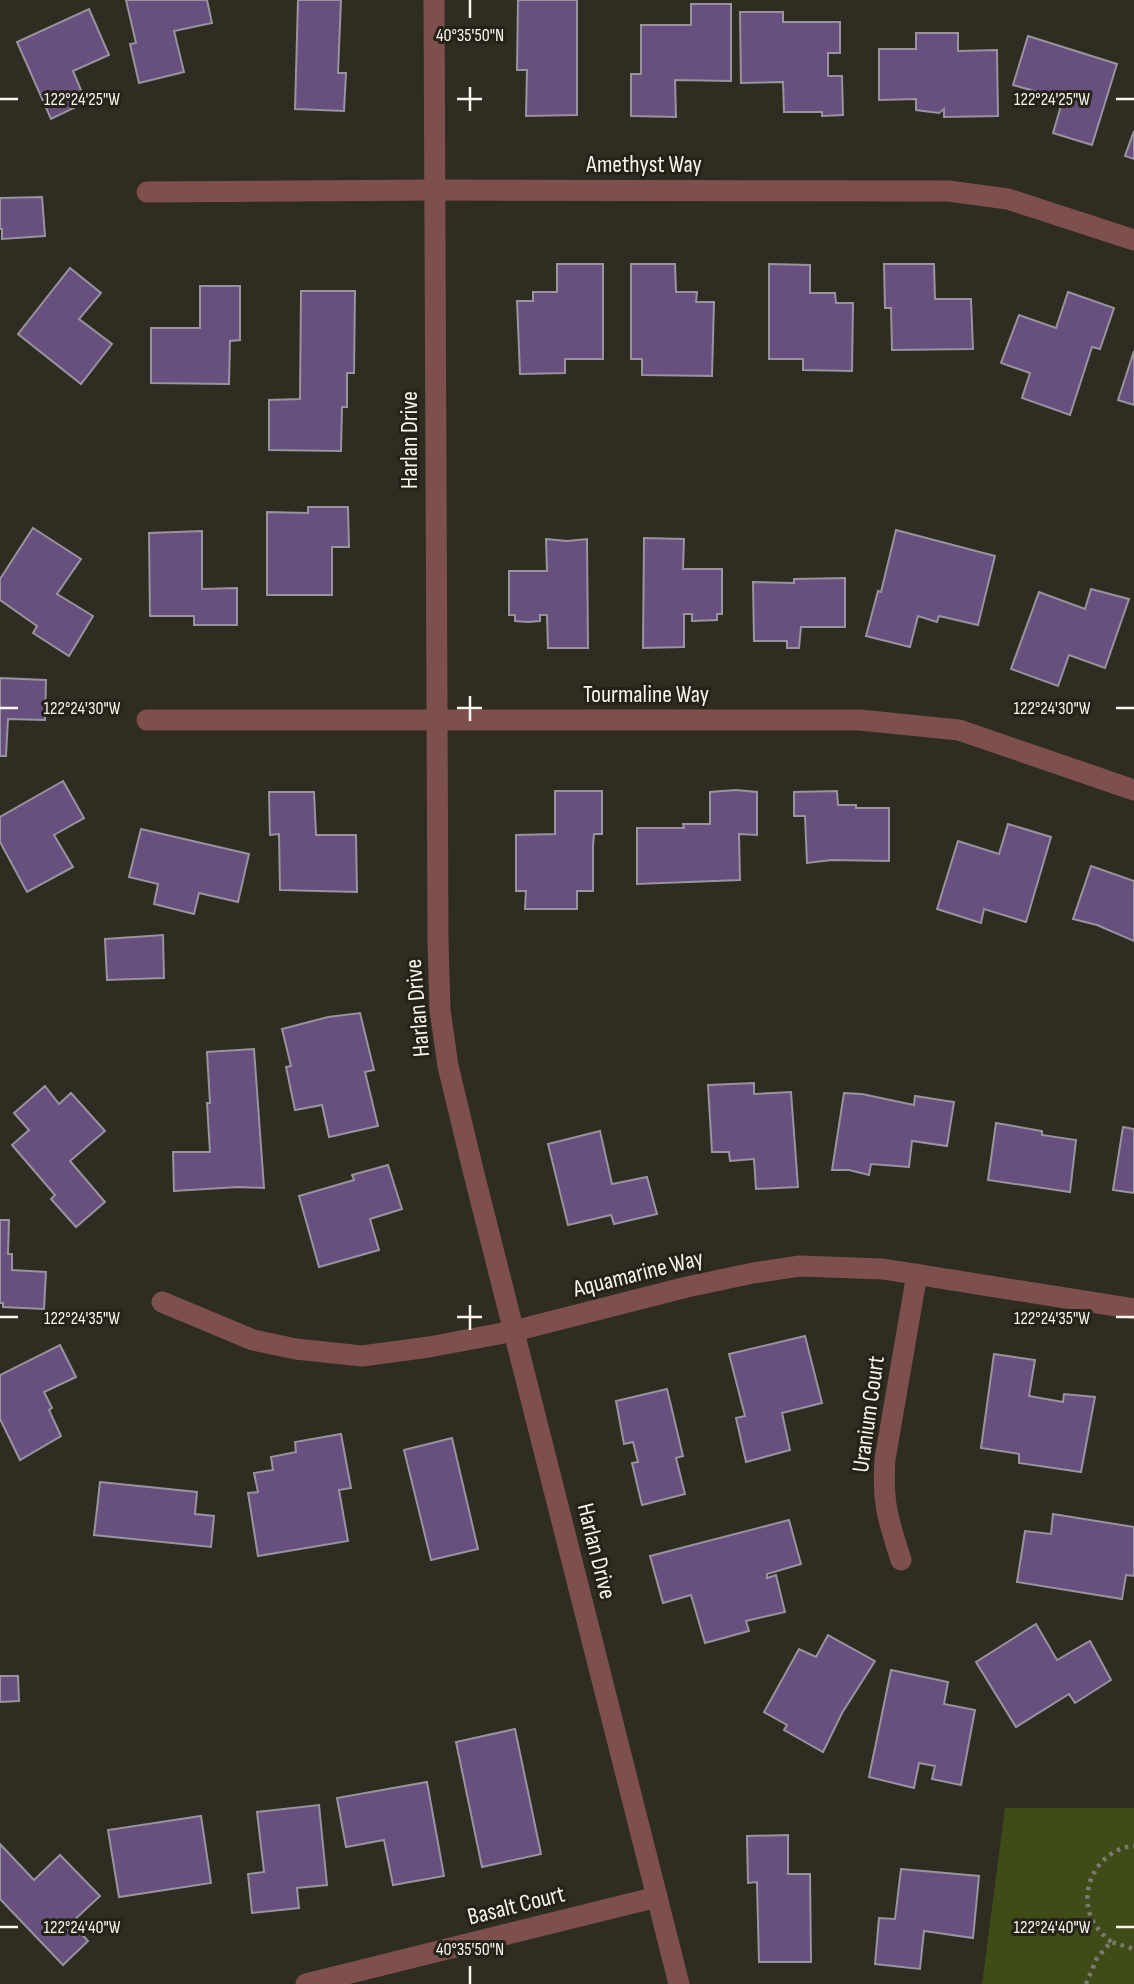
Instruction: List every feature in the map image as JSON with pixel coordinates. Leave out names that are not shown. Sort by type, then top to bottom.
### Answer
[{"type":"street","name":"Harlan Drive","points":[[434,0],[439,977],[444,1039],[448,1066],[679,1984]]},
{"type":"street","name":"Amethyst Way","points":[[147,192],[948,191],[1008,199],[1134,240]]},
{"type":"street","name":"Tourmaline Way","points":[[147,720],[860,720],[959,730],[1134,790]]},
{"type":"street","name":"Aquamarine Way","points":[[162,1303],[253,1340],[335,1354],[388,1354],[514,1331],[687,1287],[800,1266],[852,1266],[917,1273],[1134,1309]]},
{"type":"street","name":"Uranium Court","points":[[901,1560],[886,1513],[883,1487],[885,1459],[917,1273]]},
{"type":"street","name":"Basalt Court","points":[[306,1984],[657,1897]]},
{"type":"path","points":[[1134,1846],[1116,1850],[1104,1858],[1089,1884],[1089,1911],[1094,1923],[1111,1942],[1134,1949]]},
{"type":"path","points":[[1086,1984],[1097,1958],[1111,1942]]},
{"type":"green space","points":[[1005,1808],[1134,1808],[1134,1984],[982,1984]]},
{"type":"building","points":[[126,0],[207,0],[212,23],[174,31],[184,72],[139,83],[130,44],[136,43]]},
{"type":"building","points":[[298,0],[341,0],[338,73],[346,73],[344,111],[295,109]]},
{"type":"building","points":[[518,0],[577,0],[577,115],[526,116],[527,70],[517,70]]},
{"type":"building","points":[[691,4],[731,4],[731,81],[675,80],[676,117],[631,116],[631,74],[641,74],[641,25],[691,25]]},
{"type":"building","points":[[89,9],[109,55],[73,71],[86,102],[51,119],[17,42]]},
{"type":"building","points":[[740,12],[783,12],[783,22],[840,22],[840,53],[828,53],[828,76],[842,76],[843,115],[784,112],[783,82],[741,83]]},
{"type":"building","points":[[916,33],[958,33],[958,51],[997,50],[998,116],[944,117],[944,109],[939,113],[916,110],[916,99],[879,100],[879,49],[916,49]]},
{"type":"building","points":[[1028,36],[1117,64],[1092,145],[1053,133],[1063,99],[1013,85]]},
{"type":"building","points":[[1134,131],[1134,159],[1125,156]]},
{"type":"building","points":[[42,197],[45,236],[2,239],[0,198]]},
{"type":"building","points":[[557,264],[603,264],[603,359],[565,359],[565,373],[520,374],[517,301],[533,301],[533,292],[557,292]]},
{"type":"building","points":[[631,264],[675,264],[676,292],[697,292],[696,302],[714,302],[712,376],[642,375],[642,359],[631,359]]},
{"type":"building","points":[[769,264],[810,265],[810,293],[835,293],[836,303],[853,303],[852,371],[803,370],[803,359],[769,359]]},
{"type":"building","points":[[884,264],[934,264],[935,299],[971,299],[973,349],[892,350],[891,308],[885,308]]},
{"type":"building","points":[[70,268],[101,293],[79,319],[112,344],[81,384],[18,334]]},
{"type":"building","points":[[200,286],[240,286],[240,340],[230,341],[229,384],[151,383],[151,328],[200,328]]},
{"type":"building","points":[[301,291],[355,291],[354,373],[347,373],[347,407],[342,407],[341,451],[269,450],[269,400],[300,399]]},
{"type":"building","points":[[1068,292],[1114,308],[1100,349],[1092,347],[1070,415],[1022,398],[1030,373],[1001,363],[1019,315],[1056,328]]},
{"type":"building","points":[[1134,351],[1134,405],[1118,400]]},
{"type":"building","points":[[308,507],[348,507],[349,547],[332,547],[332,595],[267,595],[267,512],[308,513]]},
{"type":"building","points":[[33,528],[81,559],[57,594],[93,616],[69,656],[33,633],[37,626],[0,600],[0,579]]},
{"type":"building","points":[[896,530],[995,556],[978,625],[939,616],[937,622],[918,616],[910,647],[866,636],[878,591],[881,592]]},
{"type":"building","points":[[202,531],[202,589],[237,588],[237,625],[194,625],[194,616],[150,616],[149,533]]},
{"type":"building","points":[[644,538],[684,539],[683,569],[722,569],[722,614],[717,614],[717,620],[692,621],[692,614],[684,614],[684,647],[643,648]]},
{"type":"building","points":[[546,539],[587,539],[588,648],[548,648],[547,615],[540,615],[540,621],[528,622],[515,621],[515,615],[509,615],[509,571],[547,571]]},
{"type":"building","points":[[845,578],[845,627],[801,627],[799,648],[787,648],[787,641],[754,641],[753,582],[794,583],[794,579]]},
{"type":"building","points":[[1091,589],[1129,599],[1105,668],[1069,655],[1058,686],[1011,669],[1039,592],[1085,609]]},
{"type":"building","points":[[0,678],[46,680],[45,720],[8,719],[6,756],[0,756]]},
{"type":"building","points":[[63,781],[84,818],[54,835],[73,867],[27,892],[0,842],[0,817]]},
{"type":"building","points":[[555,791],[602,791],[602,834],[594,834],[593,891],[577,891],[577,909],[525,909],[526,891],[516,891],[516,835],[555,834]]},
{"type":"building","points":[[837,791],[838,805],[889,808],[889,861],[832,860],[807,863],[805,816],[794,816],[794,792]]},
{"type":"building","points":[[269,792],[314,792],[316,835],[356,835],[357,892],[280,890],[279,834],[270,835]]},
{"type":"building","points":[[710,792],[757,792],[757,835],[739,834],[740,880],[637,884],[637,828],[684,828],[683,824],[710,824]]},
{"type":"building","points":[[1008,824],[1051,837],[1026,922],[984,909],[981,923],[937,909],[958,841],[999,854]]},
{"type":"building","points":[[141,829],[249,854],[238,902],[199,893],[194,914],[154,904],[158,884],[129,877]]},
{"type":"building","points":[[1091,866],[1134,881],[1134,941],[1097,925],[1073,919]]},
{"type":"building","points":[[163,935],[164,978],[107,980],[105,939]]},
{"type":"building","points":[[360,1013],[374,1070],[365,1072],[378,1126],[329,1137],[322,1105],[295,1110],[286,1067],[291,1066],[282,1029],[328,1017]]},
{"type":"building","points":[[254,1049],[264,1188],[174,1191],[173,1152],[210,1152],[207,1052]]},
{"type":"building","points":[[754,1083],[754,1094],[791,1092],[798,1187],[756,1189],[754,1159],[730,1161],[729,1152],[712,1152],[708,1085]]},
{"type":"building","points":[[45,1086],[59,1104],[71,1093],[105,1131],[70,1161],[105,1202],[76,1227],[51,1199],[55,1195],[12,1145],[29,1130],[14,1113]]},
{"type":"building","points":[[844,1093],[914,1105],[915,1096],[954,1102],[947,1146],[912,1141],[909,1167],[871,1164],[869,1175],[849,1170],[832,1170]]},
{"type":"building","points":[[996,1123],[1042,1131],[1042,1135],[1076,1140],[1070,1192],[988,1180]]},
{"type":"building","points":[[1123,1127],[1134,1129],[1134,1193],[1113,1190]]},
{"type":"building","points":[[600,1131],[612,1184],[647,1177],[657,1214],[614,1224],[611,1215],[568,1225],[548,1144]]},
{"type":"building","points":[[388,1165],[402,1209],[370,1219],[379,1250],[319,1267],[299,1196],[354,1180],[352,1175]]},
{"type":"building","points":[[0,1220],[9,1220],[8,1254],[12,1254],[12,1270],[46,1272],[44,1309],[3,1307],[3,1303],[0,1303]]},
{"type":"building","points":[[805,1336],[822,1403],[782,1413],[790,1450],[746,1462],[736,1418],[745,1416],[729,1354]]},
{"type":"building","points":[[60,1345],[76,1377],[44,1392],[61,1436],[20,1460],[0,1419],[0,1375]]},
{"type":"building","points":[[994,1354],[1035,1360],[1029,1396],[1063,1402],[1064,1394],[1095,1397],[1081,1472],[1019,1463],[1019,1454],[981,1448]]},
{"type":"building","points":[[667,1389],[683,1456],[676,1458],[685,1494],[642,1505],[632,1463],[638,1462],[633,1442],[624,1444],[616,1401]]},
{"type":"building","points":[[341,1434],[351,1488],[339,1490],[348,1541],[258,1556],[248,1493],[258,1492],[254,1473],[273,1470],[271,1457],[296,1452],[295,1442]]},
{"type":"building","points":[[452,1438],[478,1549],[431,1560],[404,1450]]},
{"type":"building","points":[[100,1482],[197,1492],[195,1514],[214,1516],[211,1547],[94,1535]]},
{"type":"building","points":[[1053,1514],[1134,1527],[1134,1576],[1126,1575],[1122,1599],[1017,1582],[1025,1531],[1051,1534]]},
{"type":"building","points":[[789,1520],[801,1564],[767,1574],[767,1578],[776,1575],[785,1612],[746,1621],[749,1631],[705,1643],[691,1595],[663,1603],[650,1556]]},
{"type":"building","points":[[1036,1624],[1057,1660],[1090,1641],[1111,1680],[1075,1703],[1069,1694],[1016,1727],[976,1662]]},
{"type":"building","points":[[828,1635],[875,1661],[842,1713],[823,1752],[784,1730],[787,1725],[764,1712],[799,1649],[816,1657]]},
{"type":"building","points":[[891,1670],[948,1682],[944,1704],[975,1710],[961,1785],[932,1779],[935,1766],[919,1763],[914,1788],[869,1777]]},
{"type":"building","points":[[0,1676],[18,1676],[19,1701],[0,1702]]},
{"type":"building","points":[[515,1729],[541,1854],[482,1867],[456,1742]]},
{"type":"building","points":[[427,1782],[444,1876],[393,1885],[384,1840],[346,1847],[337,1798]]},
{"type":"building","points":[[319,1805],[327,1885],[297,1888],[299,1908],[252,1913],[248,1874],[264,1872],[257,1812]]},
{"type":"building","points":[[201,1816],[211,1883],[119,1897],[108,1830]]},
{"type":"building","points":[[788,1835],[788,1874],[810,1874],[811,1962],[759,1962],[757,1882],[748,1883],[747,1836]]},
{"type":"building","points":[[0,1844],[34,1880],[60,1855],[100,1896],[71,1923],[88,1941],[63,1965],[0,1899]]},
{"type":"building","points":[[901,1869],[979,1876],[973,1938],[924,1931],[920,1969],[875,1964],[879,1918],[895,1919]]}]
